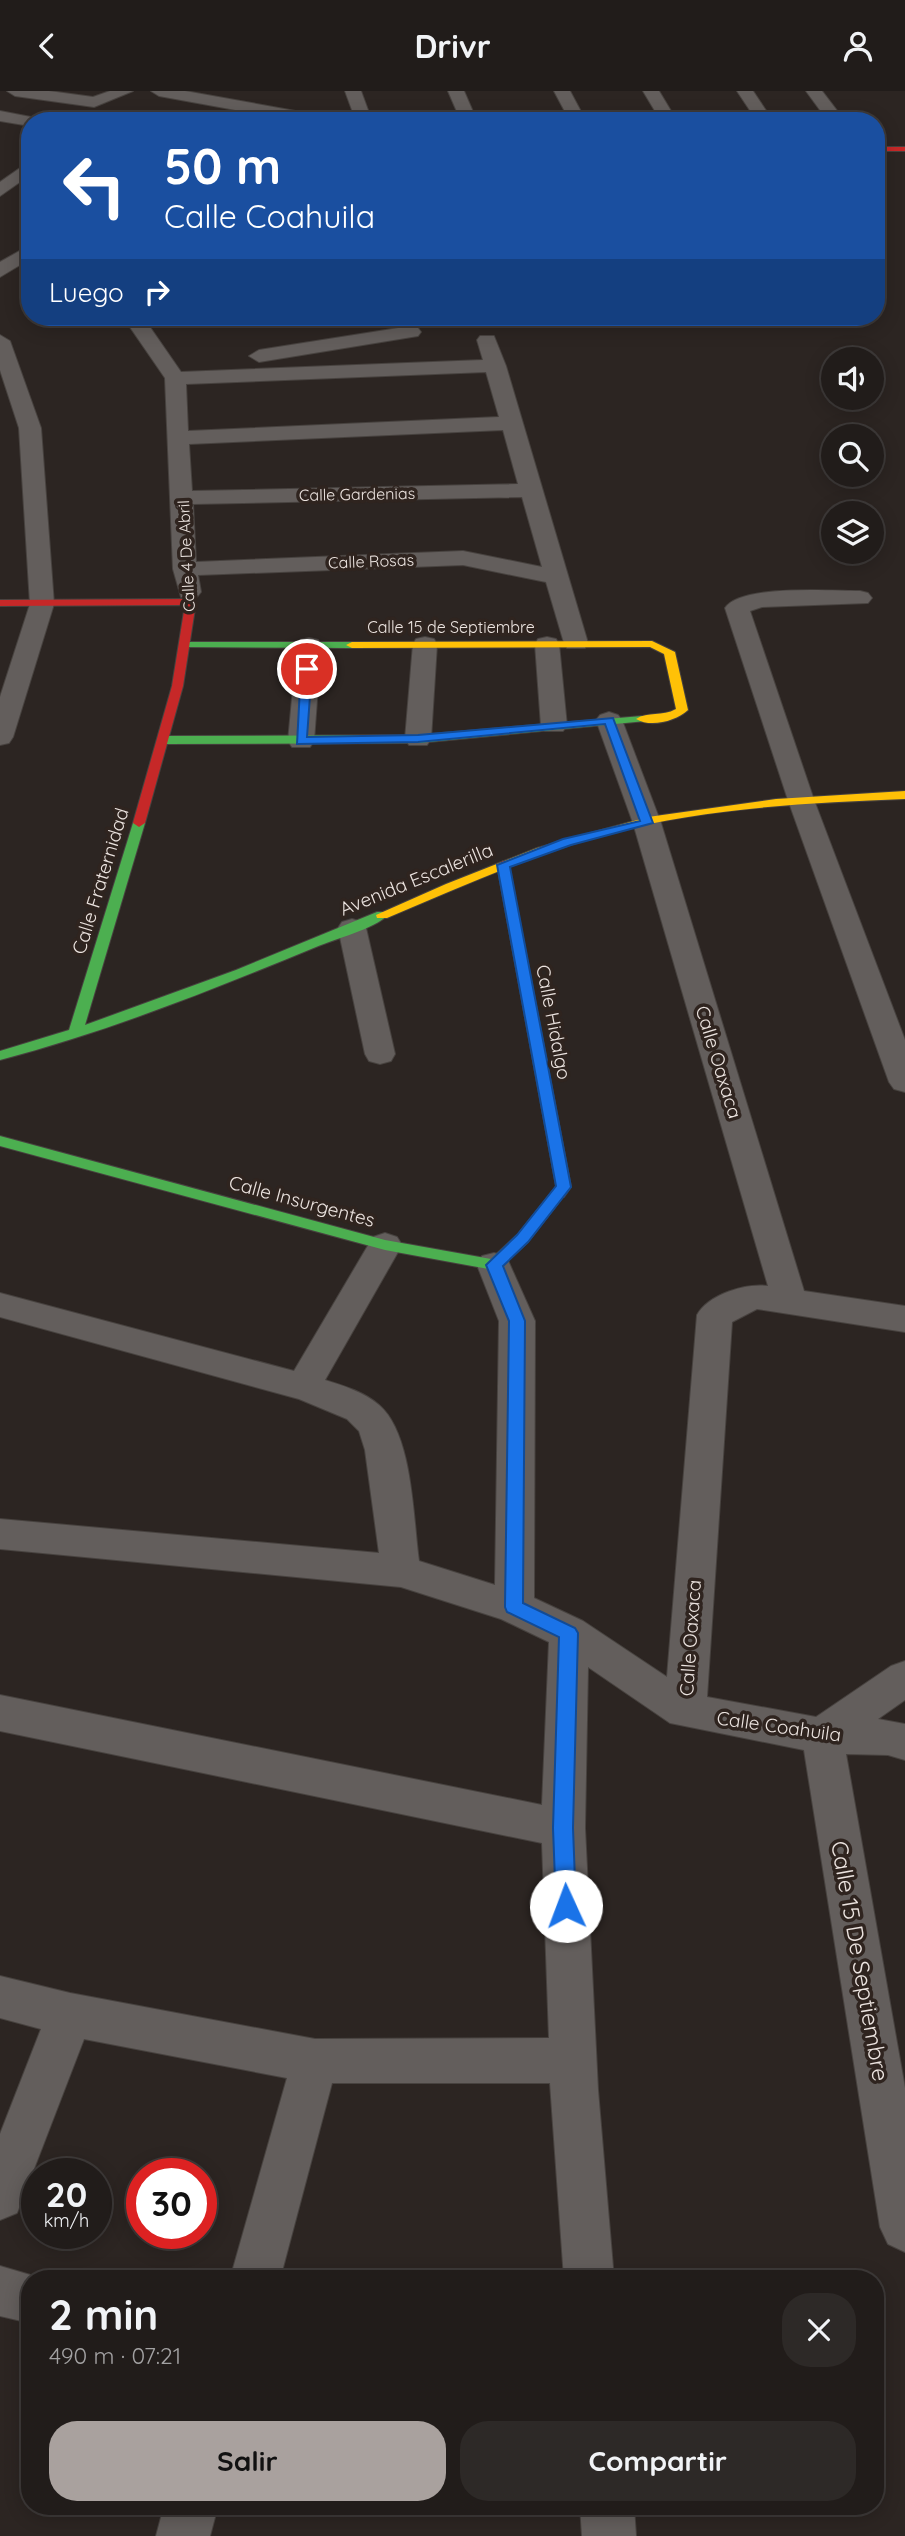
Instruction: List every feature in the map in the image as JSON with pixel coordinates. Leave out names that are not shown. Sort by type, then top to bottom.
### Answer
[{"type":"street","points":[[15,91],[94,102],[127,99]]},
{"type":"street","points":[[159,91],[278,112]]},
{"type":"street","points":[[353,91],[361,112]]},
{"type":"street","points":[[456,91],[465,112]]},
{"type":"street","points":[[562,91],[573,112]]},
{"type":"street","points":[[651,91],[663,112]]},
{"type":"street","points":[[745,91],[759,112]]},
{"type":"street","points":[[814,91],[830,112]]},
{"type":"street","points":[[0,117],[21,120]]},
{"type":"street","points":[[885,149],[905,149]]},
{"type":"street","points":[[0,191],[21,174]]},
{"type":"street","points":[[0,271],[21,256]]},
{"type":"street","points":[[139,326],[174,374]]},
{"type":"street","points":[[174,374],[411,332]]},
{"type":"street","points":[[487,340],[576,643]]},
{"type":"street","points":[[0,341],[30,428],[42,604],[0,737]]},
{"type":"street","points":[[174,374],[496,366]]},
{"type":"street","name":"Calle 4 De Abril","points":[[164,740],[187,645],[191,602],[185,569],[180,437],[174,374]]},
{"type":"street","points":[[180,437],[510,423]]},
{"type":"street","name":"Calle Gardenias","points":[[183,498],[531,490]]},
{"type":"street","name":"Calle Rosas","points":[[185,569],[463,558],[555,577]]},
{"type":"street","points":[[860,598],[759,600],[737,608],[802,800],[903,1070]]},
{"type":"street","points":[[0,603],[191,602]]},
{"type":"street","points":[[418,739],[425,644]]},
{"type":"street","points":[[164,740],[418,739],[554,726],[609,720],[669,718],[682,710],[669,652],[652,644],[547,644],[554,726]]},
{"type":"street","name":"Calle 15 de Septiembre","points":[[187,645],[547,644]]},
{"type":"street","points":[[301,741],[309,645]]},
{"type":"street","name":"Calle Oaxaca","points":[[609,720],[647,823],[790,1301],[753,1296],[715,1315],[685,1711]]},
{"type":"street","name":"Calle Fraternidad","points":[[75,1034],[164,740]]},
{"type":"street","name":"Avenida Escalerilla","points":[[0,1056],[75,1034],[295,952],[503,865],[567,842],[677,815],[802,800],[905,795]]},
{"type":"street","name":"Calle Hidalgo","points":[[494,1265],[523,1238],[564,1187],[503,865]]},
{"type":"street","points":[[352,927],[380,1053]]},
{"type":"street","name":"Calle Insurgentes","points":[[0,1141],[385,1245],[494,1265]]},
{"type":"street","points":[[303,1387],[385,1245]]},
{"type":"street","points":[[494,1265],[517,1321],[514,1607]]},
{"type":"street","points":[[790,1301],[905,1319]]},
{"type":"street","points":[[0,1305],[303,1387],[349,1403],[375,1423],[383,1449],[401,1571]]},
{"type":"street","name":"Calle Coahuila","points":[[0,1534],[401,1571],[514,1607],[569,1633],[685,1711],[822,1736],[888,1737],[905,1742]]},
{"type":"street","points":[[569,1633],[563,1828],[572,2060],[588,2270]]},
{"type":"street","points":[[822,1736],[905,1678]]},
{"type":"street","points":[[0,1713],[563,1828]]},
{"type":"street","name":"Calle 15 De Septiembre","points":[[822,1736],[905,2227]]},
{"type":"street","points":[[0,1997],[70,2015],[314,2060],[572,2060]]},
{"type":"street","points":[[0,2196],[70,2015]]},
{"type":"street","points":[[258,2270],[314,2060]]},
{"type":"street","points":[[0,2291],[21,2296]]},
{"type":"street","points":[[183,2536],[189,2515]]},
{"type":"street","points":[[608,2515],[609,2536]]},
{"type":"traffic: fast","points":[[187,645],[352,645]]},
{"type":"traffic: fast","points":[[164,740],[418,739],[642,719]]},
{"type":"traffic: fast","points":[[75,1034],[139,823]]},
{"type":"traffic: fast","points":[[0,1056],[193,991],[382,915]]},
{"type":"traffic: fast","points":[[0,1141],[385,1245],[494,1265],[523,1238],[559,1193]]},
{"type":"traffic: slow","points":[[352,645],[652,644],[669,652],[682,710],[669,718],[642,719]]},
{"type":"traffic: slow","points":[[382,915],[542,851],[648,821],[776,802],[905,795]]},
{"type":"traffic: jam","points":[[885,149],[905,149]]},
{"type":"traffic: jam","points":[[0,603],[191,602],[177,686],[139,823]]},
{"type":"traffic: jam","points":[[503,865],[564,1187],[559,1193]]},
{"type":"route","points":[[307,669],[301,741],[418,739],[609,720],[647,823],[567,842],[503,865],[564,1187],[523,1238],[494,1265],[517,1321],[514,1607],[569,1633],[563,1828],[566,1906]]}]
